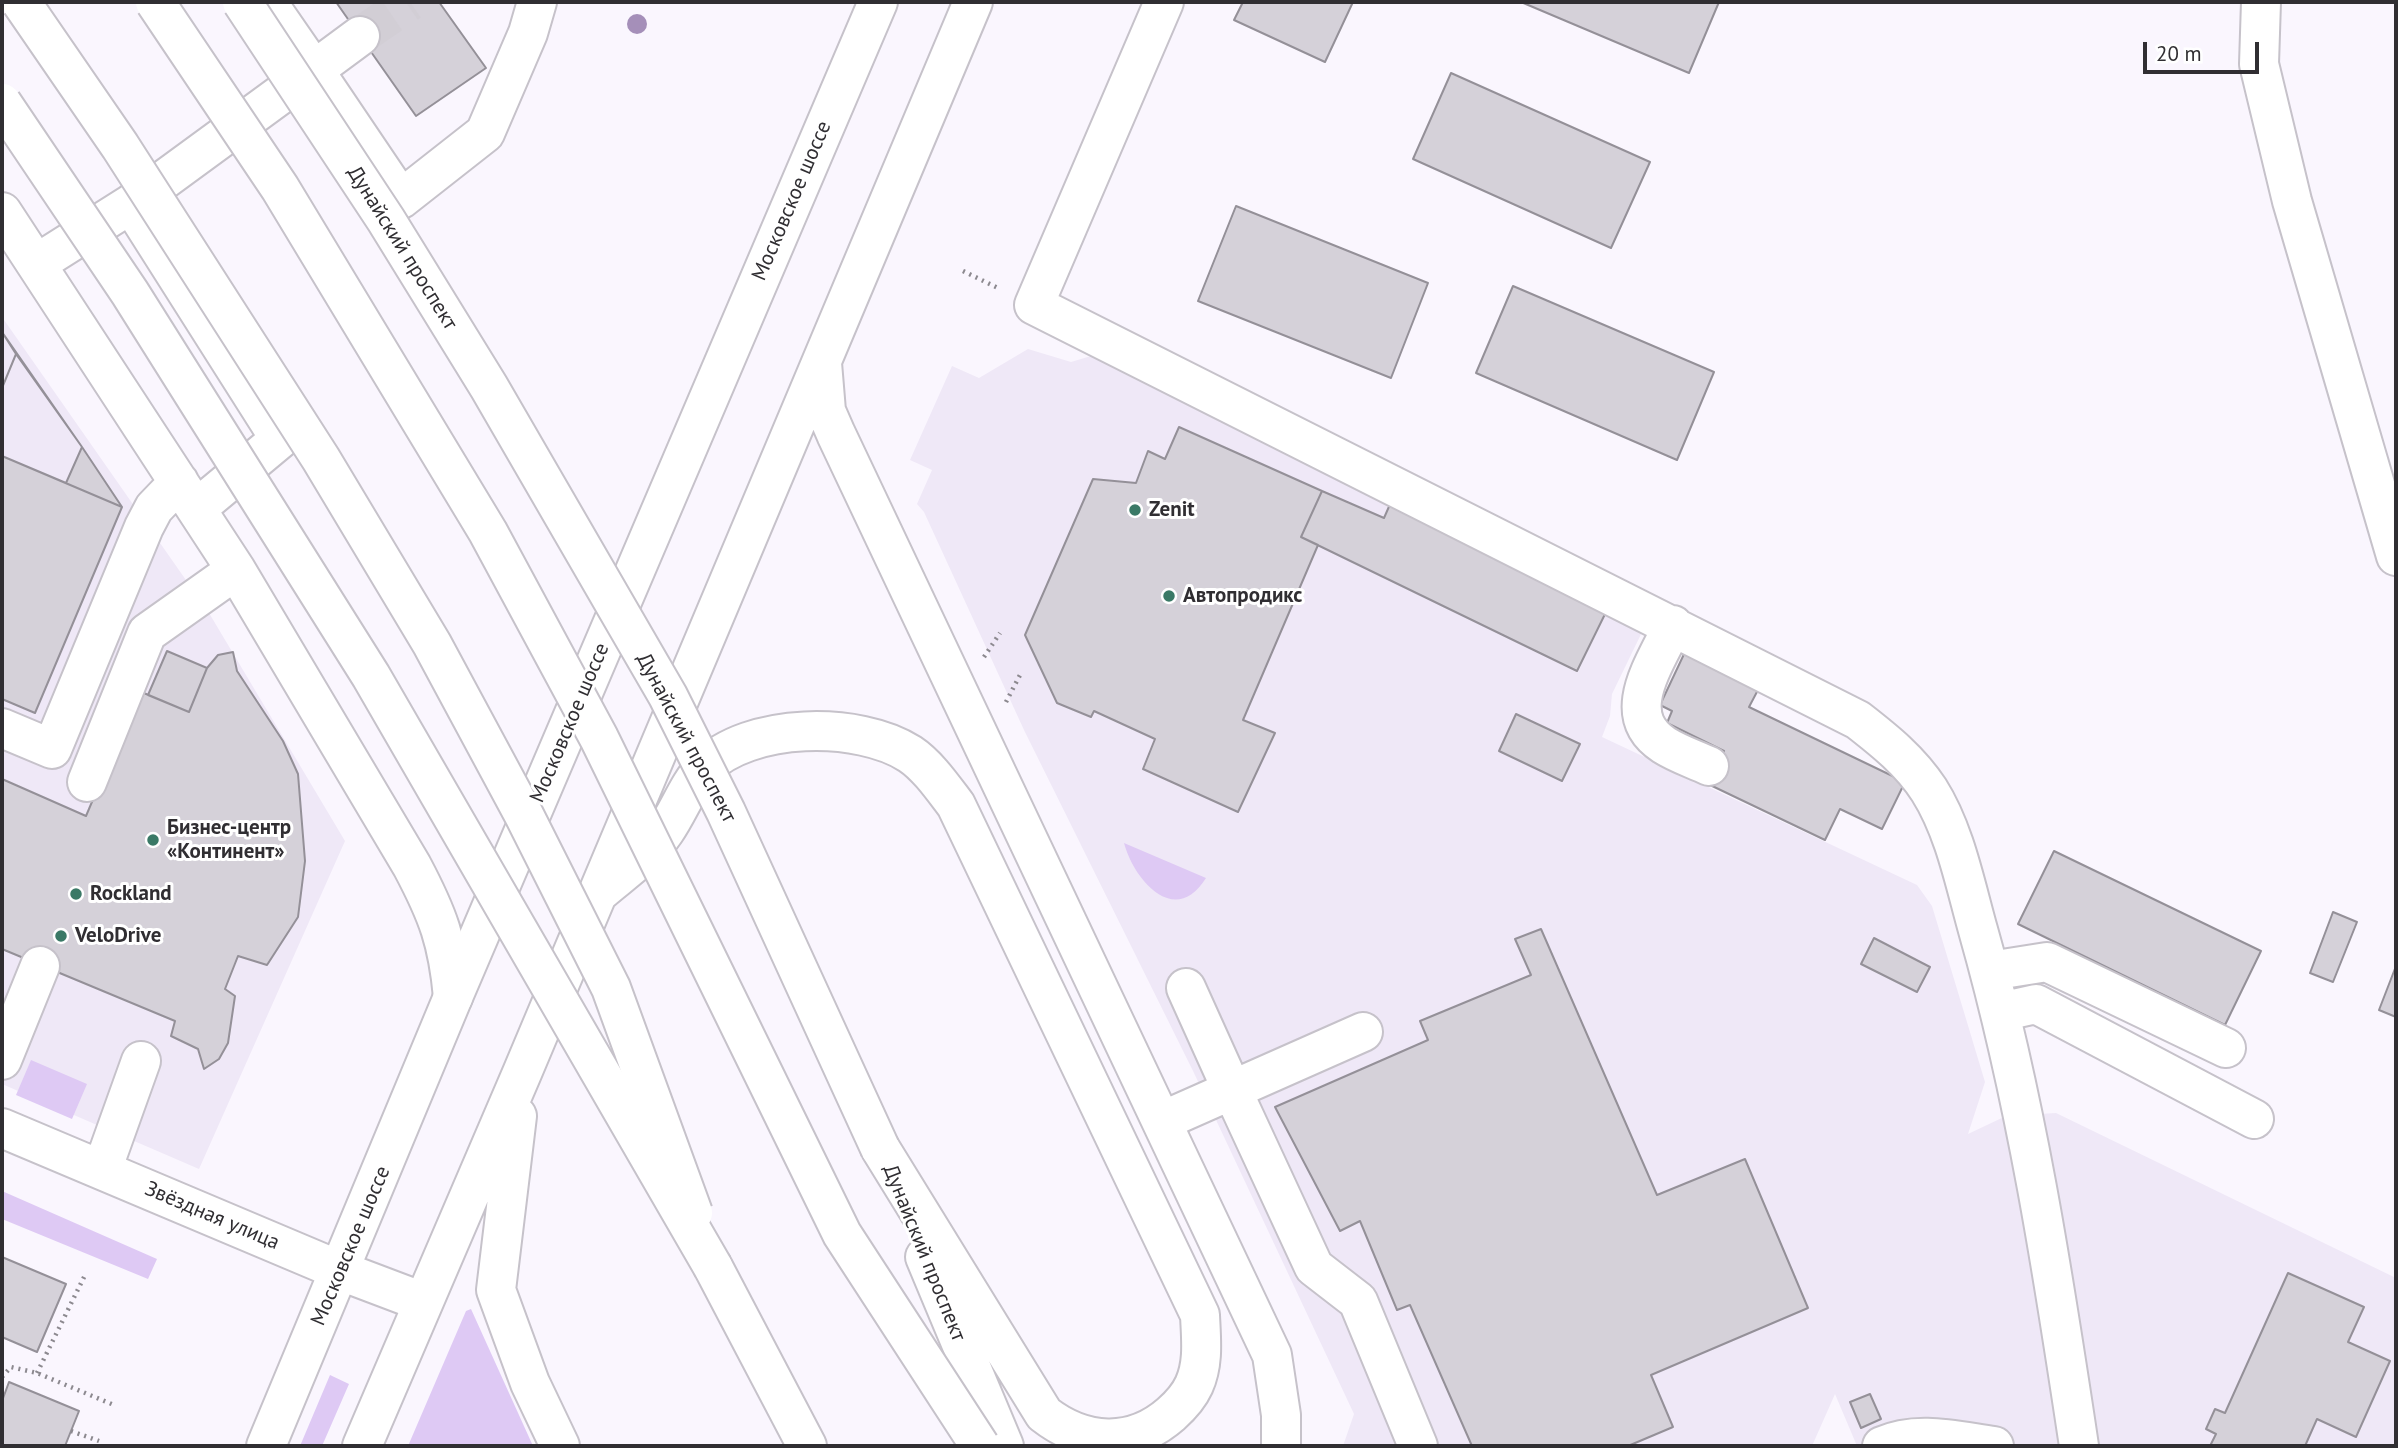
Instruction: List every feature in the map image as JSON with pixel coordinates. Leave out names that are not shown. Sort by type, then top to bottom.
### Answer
[{"type":"main road","points":[[21,2],[120,146],[314,447],[432,644],[524,815],[611,988],[713,1267]]},
{"type":"main road","points":[[155,2],[279,188],[488,532],[598,738],[842,1234],[980,1446]]},
{"type":"main road","name":"Дунайский проспект","points":[[242,2],[386,220],[489,387],[668,696],[726,812],[880,1148],[1004,1446]]},
{"type":"main road","points":[[267,2],[401,199],[485,133],[528,33],[537,2]]},
{"type":"main road","name":"Московское шоссе","points":[[266,1446],[453,997],[878,2]]},
{"type":"main road","points":[[362,1446],[973,2]]},
{"type":"main road","points":[[1164,2],[1034,305],[1858,720],[1898,750],[1930,791],[1952,839],[1990,971],[2048,1245],[2079,1446]]},
{"type":"main road","points":[[2260,2],[2259,64],[2292,201],[2396,555]]},
{"type":"main road","points":[[36,264],[131,204],[360,36]]},
{"type":"main road","points":[[2,103],[130,293],[371,676],[713,1267],[807,1446]]},
{"type":"main road","points":[[2,728],[52,749],[154,508],[187,496],[280,439],[131,204]]},
{"type":"main road","points":[[2,212],[236,570],[312,693],[438,913],[449,955],[453,997]]},
{"type":"main road","points":[[822,357],[826,411],[836,434],[1272,1355],[1281,1415],[1281,1446]]},
{"type":"main road","points":[[87,782],[147,634],[236,570]]},
{"type":"main road","points":[[1672,625],[1639,702],[1641,717],[1651,734],[1664,745],[1709,766]]},
{"type":"main road","points":[[595,896],[664,833],[704,768],[737,748],[771,736],[833,730],[874,738],[911,755],[956,805],[1200,1315],[1202,1352],[1194,1385],[1181,1405],[1145,1433],[1119,1441],[1095,1440],[1076,1434],[1044,1414],[880,1148]]},
{"type":"main road","points":[[1990,971],[2046,962],[2226,1048]]},
{"type":"main road","points":[[2,1060],[40,966]]},
{"type":"main road","points":[[1186,988],[1314,1267],[1357,1301],[1418,1446]]},
{"type":"main road","points":[[2000,1012],[2036,1004],[2254,1119]]},
{"type":"main road","points":[[1161,1121],[1363,1032]]},
{"type":"main road","points":[[102,1170],[141,1061]]},
{"type":"main road","points":[[522,1073],[496,1290],[530,1382],[561,1446]]},
{"type":"main road","name":"Звёздная улица","points":[[2,1128],[341,1271],[423,1301]]},
{"type":"main road","points":[[1882,1446],[1899,1439],[1923,1436],[1994,1446]]},
{"type":"path","points":[[982,660],[1000,633]]},
{"type":"path","points":[[1004,706],[1020,675]]},
{"type":"path","points":[[37,1373],[86,1273]]},
{"type":"path","points":[[2,1377],[11,1367],[37,1373],[114,1405]]},
{"type":"path","points":[[71,1431],[99,1441]]},
{"type":"shaded area","points":[[2,317],[209,613],[345,841],[199,1169],[2,1084]]},
{"type":"shaded area","points":[[1028,349],[1071,362],[1101,353],[1644,628],[1612,694],[1610,716],[1602,737],[1917,885],[1932,906],[1985,1082],[1968,1134],[2006,1116],[2056,1113],[2396,1278],[2396,1446],[1857,1446],[1835,1394],[1812,1446],[1343,1446],[1354,1414],[1194,1073],[1024,730],[924,512],[917,504],[932,470],[910,460],[952,366],[979,378]]},
{"type":"shaded area","points":[[1124,843],[1206,878],[1194,892],[1182,899],[1169,899],[1146,884],[1129,857]]},
{"type":"shaded area","points":[[31,1060],[87,1084],[72,1119],[16,1095]]},
{"type":"shaded area","points":[[2,1191],[157,1259],[148,1279],[2,1219]]},
{"type":"shaded area","points":[[471,1309],[533,1446],[408,1446],[466,1311]]},
{"type":"shaded area","points":[[330,1375],[349,1384],[322,1446],[300,1446]]},
{"type":"building","points":[[336,2],[439,2],[486,68],[416,116]]},
{"type":"building","points":[[1243,2],[1353,2],[1325,62],[1234,20]]},
{"type":"building","points":[[1521,2],[1719,2],[1689,73]]},
{"type":"building","points":[[1451,73],[1650,162],[1611,248],[1413,159]]},
{"type":"building","points":[[1236,206],[1428,283],[1391,378],[1198,301]]},
{"type":"building","points":[[1513,286],[1714,372],[1677,460],[1476,373]]},
{"type":"building","points":[[2,332],[82,447],[122,507],[2,456]]},
{"type":"building","points":[[2,332],[16,354],[2,388]]},
{"type":"building","points":[[16,354],[82,447],[66,483],[2,456],[2,388]]},
{"type":"building","name":"Автопродикс","points":[[1179,427],[1322,491],[1301,537],[1318,545],[1243,720],[1275,733],[1238,812],[1143,769],[1155,739],[1094,711],[1091,717],[1057,703],[1025,635],[1093,479],[1136,483],[1148,451],[1165,459]]},
{"type":"building","points":[[2,456],[122,507],[35,713],[2,699]]},
{"type":"building","points":[[1322,491],[1384,518],[1391,502],[1608,608],[1577,671],[1301,537]]},
{"type":"building","points":[[167,651],[207,668],[189,712],[148,695]]},
{"type":"building","name":"Бизнес-центр «Континент»","points":[[233,652],[237,671],[283,741],[298,774],[305,861],[298,917],[267,965],[238,956],[225,989],[235,996],[228,1043],[219,1059],[204,1069],[198,1049],[171,1036],[175,1021],[2,949],[2,779],[86,816],[139,691],[189,712],[207,668],[218,655]]},
{"type":"building","points":[[1685,652],[1759,688],[1749,707],[1905,782],[1882,829],[1840,809],[1825,840],[1708,784],[1724,751],[1667,723],[1672,711],[1660,705]]},
{"type":"building","points":[[1516,714],[1580,744],[1562,781],[1499,751]]},
{"type":"building","points":[[2054,851],[2261,951],[2225,1025],[2018,924]]},
{"type":"building","points":[[2333,912],[2357,922],[2333,982],[2310,973]]},
{"type":"building","points":[[1541,929],[1657,1195],[1745,1159],[1808,1308],[1651,1375],[1673,1427],[1628,1446],[1472,1446],[1410,1305],[1397,1310],[1360,1221],[1340,1231],[1275,1107],[1428,1040],[1420,1021],[1531,975],[1515,939]]},
{"type":"building","points":[[1874,938],[1930,967],[1917,992],[1861,964]]},
{"type":"building","points":[[2396,966],[2396,1017],[2379,1010]]},
{"type":"building","points":[[2,1257],[66,1284],[37,1352],[2,1337]]},
{"type":"building","points":[[2288,1273],[2364,1307],[2348,1342],[2390,1361],[2356,1437],[2317,1419],[2305,1446],[2210,1446],[2216,1434],[2206,1429],[2215,1409],[2225,1413]]},
{"type":"building","points":[[9,1382],[79,1411],[65,1446],[2,1446],[2,1401]]},
{"type":"building","points":[[1870,1394],[1881,1419],[1861,1428],[1850,1402]]},
{"type":"tunnel","points":[[360,36],[410,2]]},
{"type":"place","name":"Zenit","points":[[1135,510]]},
{"type":"place","name":"Автопродикс","points":[[1169,596]]},
{"type":"place","name":"Бизнес-центр «Континент»","points":[[153,840]]},
{"type":"place","name":"Rockland","points":[[76,894]]},
{"type":"place","name":"VeloDrive","points":[[61,936]]}]
